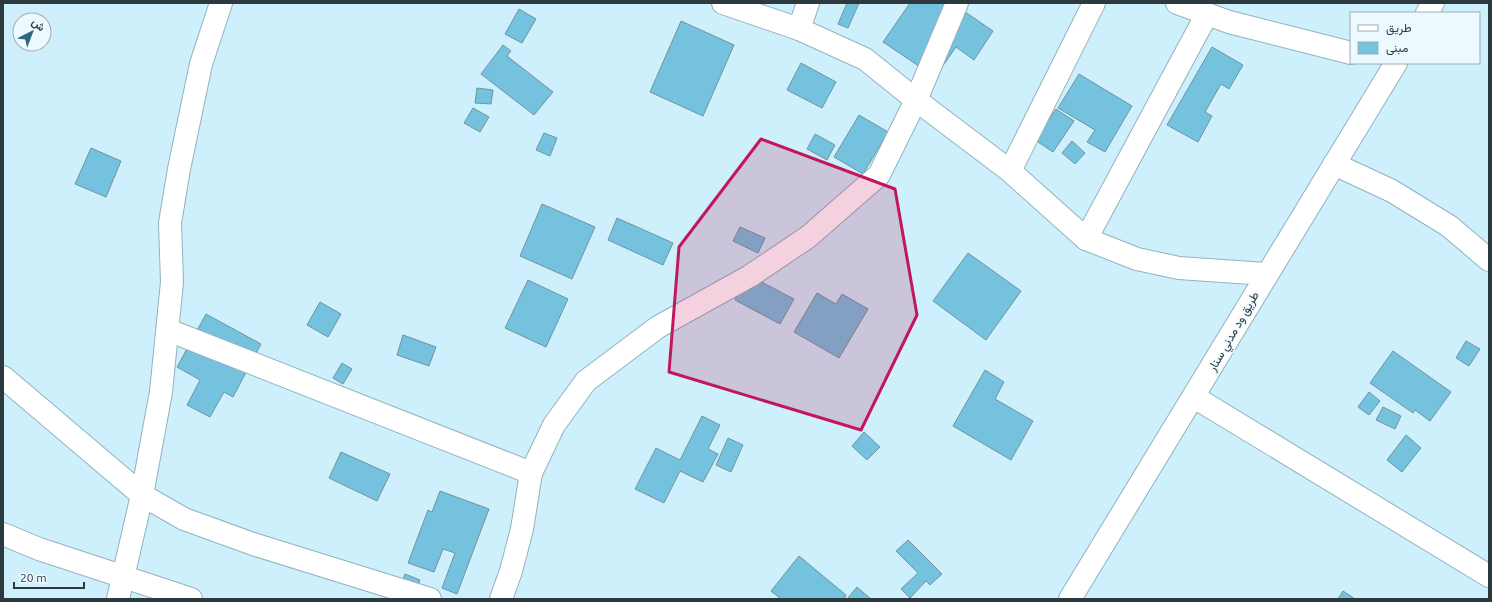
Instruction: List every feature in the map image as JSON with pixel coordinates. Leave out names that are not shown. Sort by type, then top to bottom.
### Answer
[{"type":"main road","points":[[118,599],[142,495],[161,392],[172,282],[170,223],[179,170],[201,64],[221,3]]},
{"type":"main road","points":[[723,3],[800,29],[865,58],[916,100],[1010,171],[1086,239],[1137,259],[1179,268],[1266,274]]},
{"type":"main road","points":[[800,29],[808,3]]},
{"type":"main road","points":[[501,599],[512,572],[522,529],[531,473],[554,426],[586,381],[658,327],[750,276],[808,236],[879,175],[916,100],[956,3]]},
{"type":"main road","points":[[1010,171],[1094,3]]},
{"type":"main road","points":[[1177,3],[1229,22],[1350,52]]},
{"type":"main road","points":[[1427,12],[1433,3]]},
{"type":"main road","points":[[1086,239],[1207,14]]},
{"type":"main road","name":"طريق ود مدني سنار","points":[[1070,599],[1194,397],[1266,274],[1394,64]]},
{"type":"main road","points":[[1334,164],[1392,191],[1448,226],[1489,260]]},
{"type":"main road","points":[[168,330],[531,473]]},
{"type":"main road","points":[[3,377],[142,495],[184,519],[253,544],[430,599]]},
{"type":"main road","points":[[1194,397],[1489,576]]},
{"type":"main road","points":[[3,534],[39,549],[191,599]]},
{"type":"highlighted area","points":[[761,139],[895,189],[917,315],[861,430],[669,372],[679,247]]},
{"type":"building","points":[[847,3],[859,3],[848,28],[838,24]]},
{"type":"building","points":[[910,3],[952,3],[993,31],[974,60],[956,47],[935,77],[883,42]]},
{"type":"building","points":[[519,9],[536,19],[522,43],[505,34]]},
{"type":"building","points":[[681,21],[734,45],[703,116],[650,92]]},
{"type":"building","points":[[503,45],[511,51],[507,56],[553,92],[534,115],[481,74]]},
{"type":"building","points":[[1212,47],[1243,65],[1229,89],[1221,84],[1205,112],[1212,116],[1198,142],[1167,125]]},
{"type":"building","points":[[801,63],[836,82],[822,108],[787,90]]},
{"type":"building","points":[[1079,74],[1132,106],[1105,152],[1087,142],[1095,130],[1058,108]]},
{"type":"building","points":[[477,88],[493,90],[491,104],[475,103]]},
{"type":"building","points":[[473,108],[489,117],[480,132],[464,123]]},
{"type":"building","points":[[1056,109],[1074,121],[1053,152],[1035,140]]},
{"type":"building","points":[[859,115],[888,132],[863,174],[834,157]]},
{"type":"building","points":[[544,133],[557,138],[550,156],[536,150]]},
{"type":"building","points":[[815,134],[835,145],[827,160],[807,149]]},
{"type":"building","points":[[1072,141],[1085,153],[1075,164],[1062,153]]},
{"type":"building","points":[[91,148],[121,161],[106,197],[75,184]]},
{"type":"building","points":[[542,204],[595,227],[572,279],[520,256]]},
{"type":"building","points":[[617,218],[673,243],[663,265],[608,240]]},
{"type":"building","points":[[740,227],[765,238],[758,253],[733,241]]},
{"type":"building","points":[[968,253],[1021,291],[986,340],[933,301]]},
{"type":"building","points":[[748,275],[794,299],[780,324],[735,300]]},
{"type":"building","points":[[528,280],[568,299],[546,347],[505,328]]},
{"type":"building","points":[[817,293],[836,304],[842,294],[868,309],[839,358],[794,332]]},
{"type":"building","points":[[320,302],[341,314],[328,337],[307,325]]},
{"type":"building","points":[[206,314],[261,344],[233,397],[224,392],[210,417],[187,405],[200,380],[177,367]]},
{"type":"building","points":[[403,335],[436,347],[429,366],[397,355]]},
{"type":"building","points":[[1466,341],[1480,349],[1469,366],[1456,358]]},
{"type":"building","points":[[1393,351],[1451,392],[1430,421],[1415,410],[1413,413],[1370,383]]},
{"type":"building","points":[[342,363],[352,369],[343,384],[333,378]]},
{"type":"building","points":[[985,370],[1004,382],[995,399],[1033,421],[1011,460],[953,426]]},
{"type":"building","points":[[1369,392],[1380,401],[1369,415],[1358,407]]},
{"type":"building","points":[[1383,407],[1401,416],[1395,429],[1376,420]]},
{"type":"building","points":[[702,416],[720,425],[708,449],[718,454],[703,482],[680,471],[664,503],[635,489],[656,448],[680,460]]},
{"type":"building","points":[[864,432],[880,447],[867,460],[852,446]]},
{"type":"building","points":[[1406,435],[1421,448],[1402,472],[1387,460]]},
{"type":"building","points":[[728,438],[743,445],[731,472],[716,465]]},
{"type":"building","points":[[341,452],[390,474],[377,501],[329,478]]},
{"type":"building","points":[[440,491],[489,509],[457,594],[442,588],[455,553],[443,549],[434,572],[408,563],[428,510],[432,512]]},
{"type":"building","points":[[908,540],[942,574],[930,585],[926,581],[910,598],[901,589],[918,573],[896,551]]},
{"type":"building","points":[[799,556],[846,595],[844,599],[781,599],[771,591]]},
{"type":"building","points":[[405,574],[420,580],[415,593],[400,587]]},
{"type":"building","points":[[857,587],[871,599],[847,599]]},
{"type":"building","points":[[1343,591],[1355,599],[1338,599]]}]
